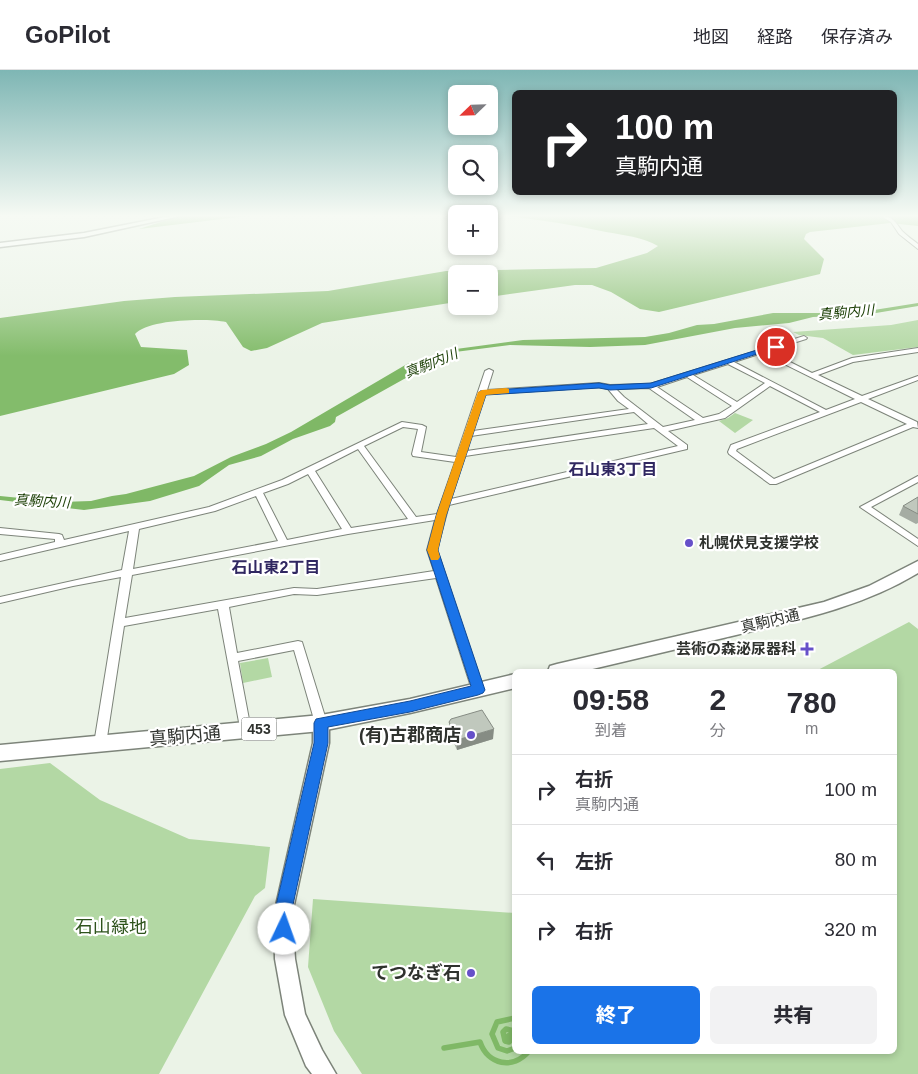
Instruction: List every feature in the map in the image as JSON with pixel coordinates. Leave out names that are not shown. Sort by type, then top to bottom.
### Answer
[{"type":"highway","name":"真駒内通","points":[[565,669],[815,611],[879,589],[918,566]]},
{"type":"highway","name":"真駒内通","points":[[0,754],[321,723],[410,706],[512,682]]},
{"type":"street","points":[[482,392],[599,385],[610,388],[651,386],[804,338]]},
{"type":"street","points":[[812,375],[852,360],[918,350]]},
{"type":"street","points":[[762,351],[916,425]]},
{"type":"street","points":[[729,362],[827,413]]},
{"type":"street","points":[[478,690],[432,550],[441,516],[489,372]]},
{"type":"street","points":[[688,375],[738,406]]},
{"type":"street","points":[[916,425],[773,482],[732,452],[734,447],[918,378]]},
{"type":"street","points":[[0,558],[212,509],[259,493],[310,470],[396,426],[415,424],[422,427],[416,454],[460,457],[702,421],[722,416],[770,383]]},
{"type":"street","points":[[651,386],[702,421]]},
{"type":"street","points":[[446,503],[684,447],[621,399],[610,388]]},
{"type":"street","points":[[469,434],[635,410]]},
{"type":"street","points":[[359,445],[413,519]]},
{"type":"street","points":[[310,470],[348,531]]},
{"type":"street","points":[[918,479],[865,507],[918,543]]},
{"type":"street","points":[[259,493],[284,543]]},
{"type":"street","points":[[0,600],[73,583],[413,519],[441,516]]},
{"type":"street","points":[[100,744],[134,528]]},
{"type":"street","points":[[0,531],[59,536],[60,544]]},
{"type":"street","points":[[118,623],[223,605],[294,590],[317,592],[439,574]]},
{"type":"street","points":[[223,605],[245,730]]},
{"type":"street","points":[[233,658],[298,645],[321,723],[321,743],[283,914],[285,959],[295,1015],[314,1058],[325,1074]]},
{"type":"green space","points":[[918,320],[918,347],[853,355],[823,338],[799,335],[793,332],[891,325]]},
{"type":"green space","points":[[735,413],[753,420],[735,433],[719,421]]},
{"type":"green space","points":[[909,622],[918,629],[918,1074],[362,1074],[334,1031],[308,967],[313,899],[512,913],[512,1054],[897,1054],[897,669],[820,669]]},
{"type":"green space","points":[[268,658],[272,677],[243,683],[240,663]]},
{"type":"green space","name":"石山緑地","points":[[50,763],[100,800],[189,839],[270,847],[265,888],[255,896],[159,1074],[0,1074],[0,769]]},
{"type":"shaded area","points":[[613,263],[823,263],[820,274],[659,312],[640,309],[611,292],[592,285],[575,285],[498,296],[498,270],[596,268]]},
{"type":"shaded area","points":[[448,271],[448,303],[322,323],[267,348],[251,351],[243,347],[226,322],[192,320],[152,325],[135,334],[141,347],[187,350],[189,365],[174,374],[0,416],[0,318],[124,301],[328,291]]},
{"type":"water","name":"真駒内川","points":[[918,303],[918,306],[870,314],[813,317],[789,323],[735,328],[645,345],[590,347],[510,345],[455,352],[429,369],[404,379],[336,417],[335,422],[330,426],[293,439],[261,456],[229,465],[199,486],[150,501],[84,510],[0,500],[0,496],[61,502],[91,501],[194,476],[231,457],[291,432],[407,364],[456,349],[523,340],[645,337],[697,325],[714,324],[773,313],[855,313]]},
{"type":"building","points":[[918,497],[918,514],[903,506]]},
{"type":"building","points":[[482,710],[494,729],[457,740],[449,722],[451,719]]},
{"type":"waterway","points":[[512,1019],[497,1022],[492,1034],[498,1048],[507,1051],[512,1049]]},
{"type":"waterway","points":[[512,1030],[506,1029],[503,1032],[505,1041],[509,1042],[512,1038]]},
{"type":"waterway","points":[[509,1038],[508,1036],[510,1035],[512,1038]]},
{"type":"waterway","points":[[444,1048],[480,1042],[489,1056],[495,1060],[509,1063],[516,1061],[526,1054]]},
{"type":"slow traffic","points":[[434,557],[432,550],[441,516],[482,392],[506,391]]},
{"type":"place","name":"札幌伏見支援学校","points":[[689,543]]},
{"type":"place","name":"芸術の森泌尿器科","points":[[807,649]]},
{"type":"place","name":"(有)古郡商店","points":[[471,735]]},
{"type":"place","name":"てつなぎ石","points":[[471,973]]},
{"type":"district","name":"石山東3丁目","points":[[613,469]]},
{"type":"district","name":"石山東2丁目","points":[[276,567]]},
{"type":"route","points":[[284,929],[283,914],[304,812],[321,743],[321,723],[410,706],[478,690],[432,550],[441,516],[482,392],[599,385],[610,388],[651,386],[776,347]]}]
